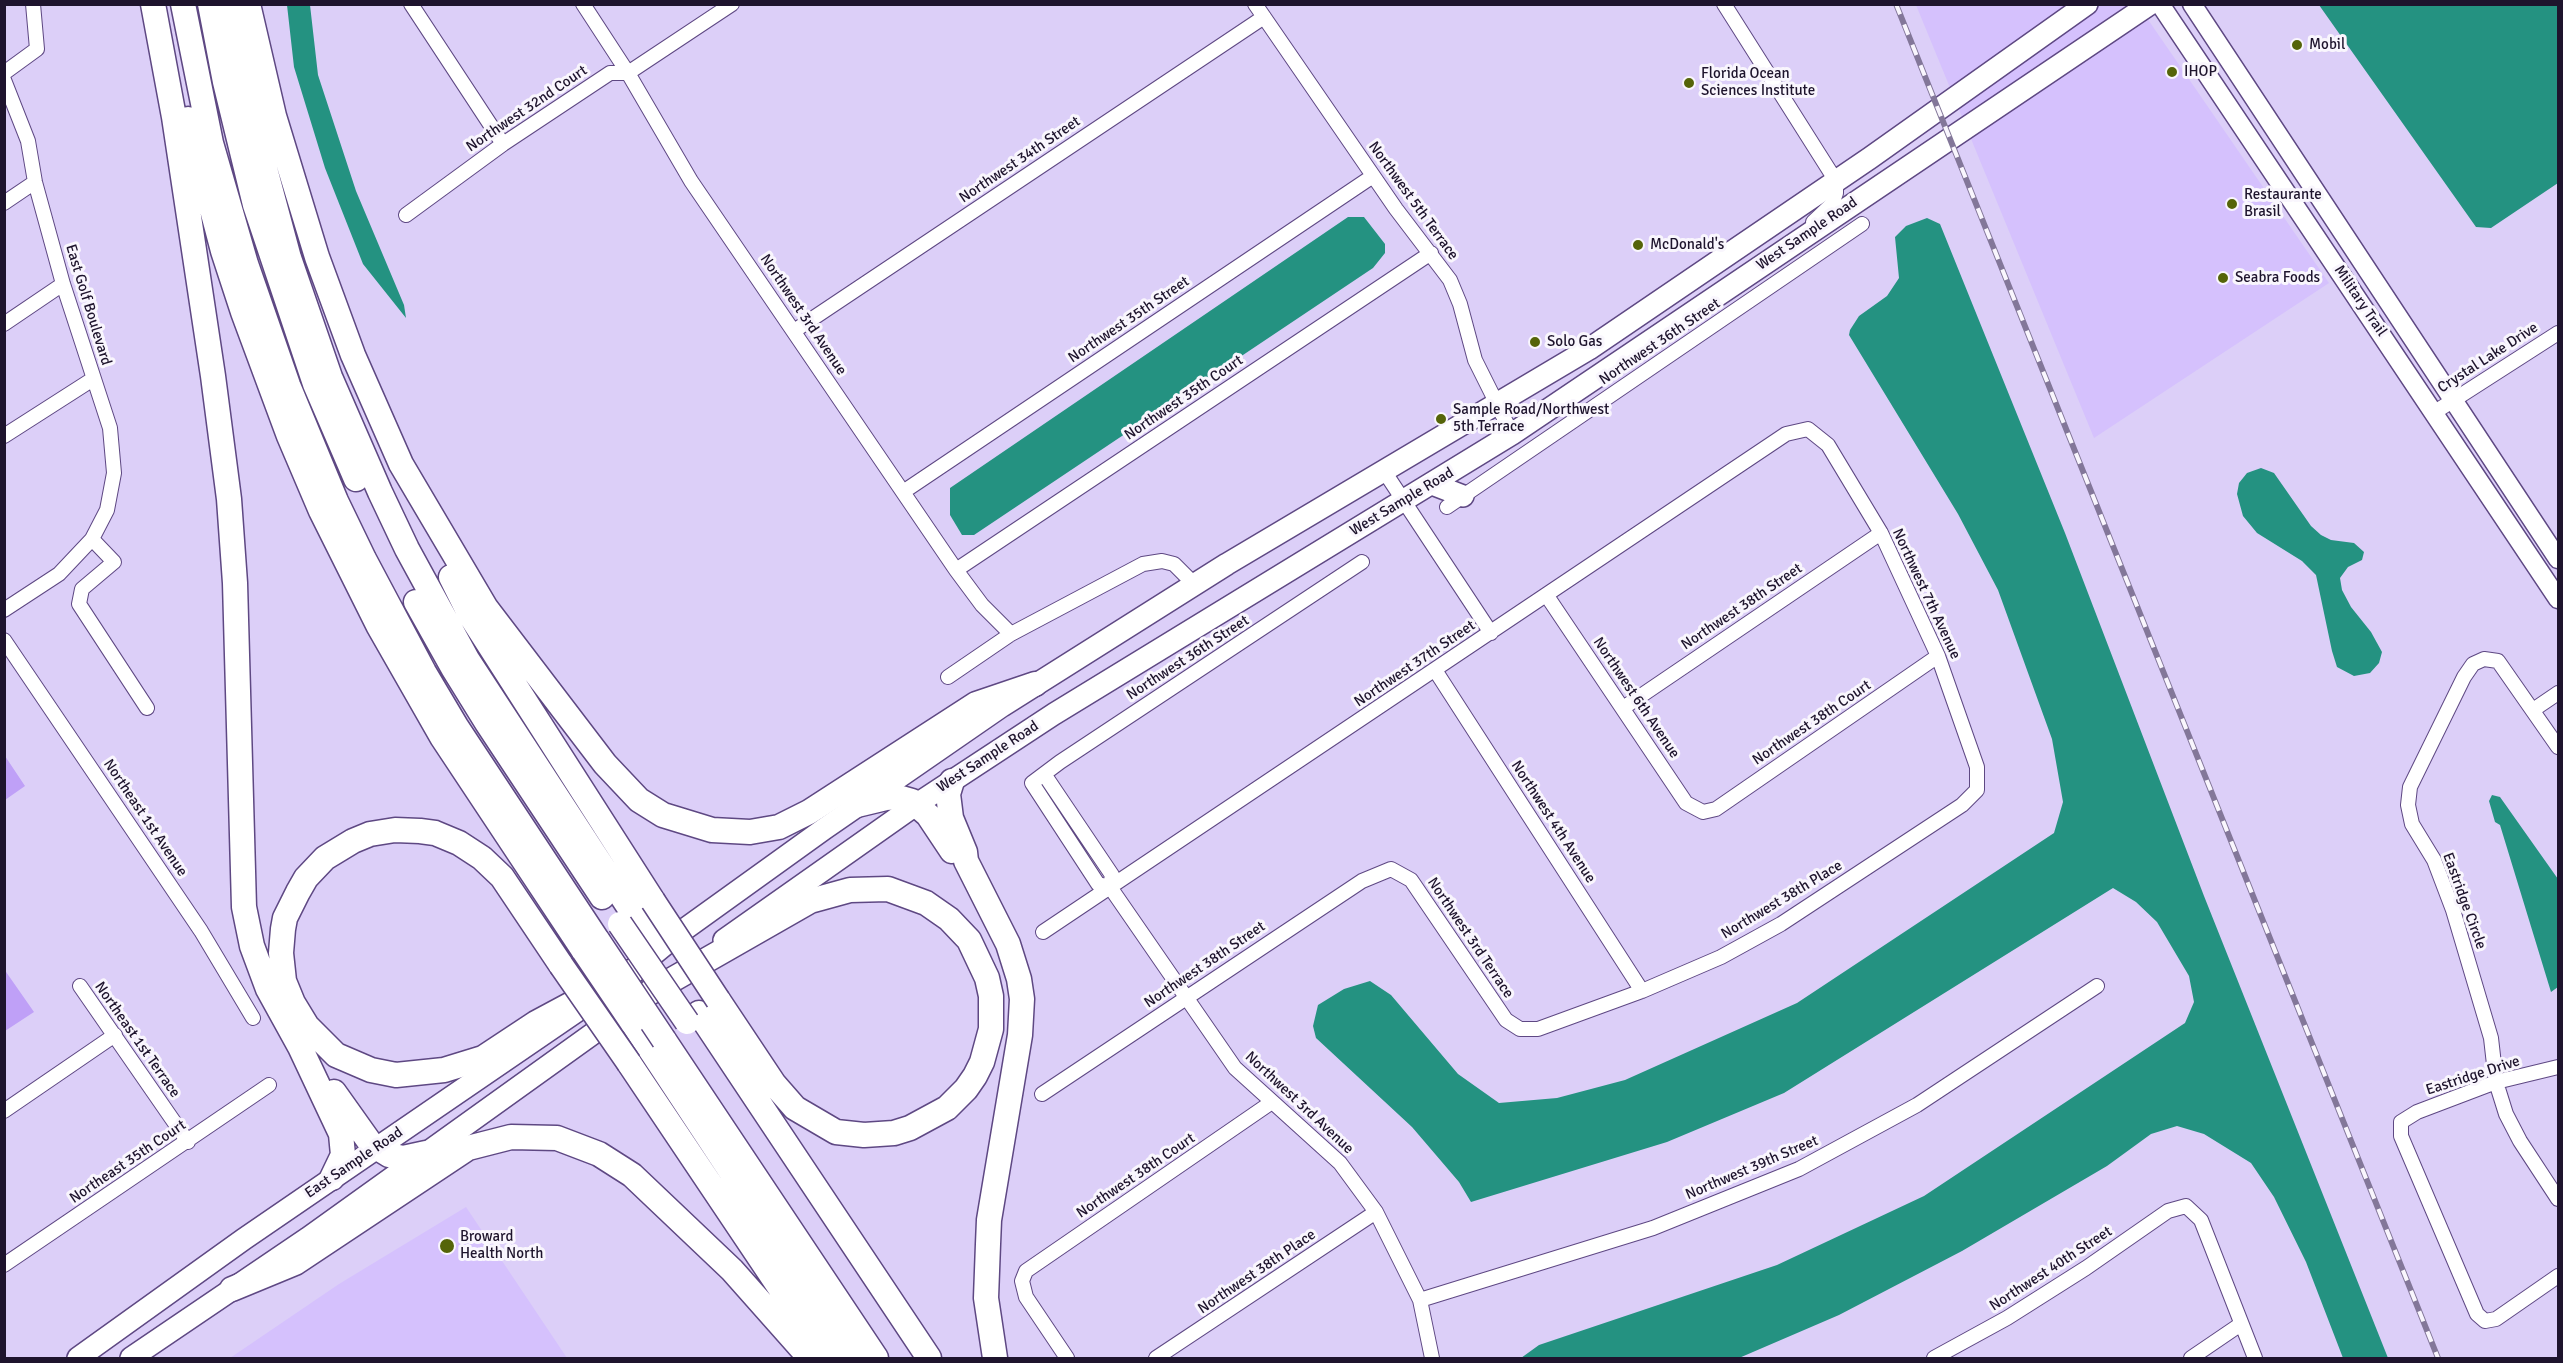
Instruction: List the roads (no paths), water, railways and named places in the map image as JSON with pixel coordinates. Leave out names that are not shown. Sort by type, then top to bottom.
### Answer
[{"type":"highway","points":[[153,4],[174,117],[229,499],[236,593],[244,907],[261,974],[300,1047],[341,1134],[344,1147],[340,1166],[332,1178]]},
{"type":"highway","points":[[165,4],[190,127],[223,251],[264,372],[321,511],[378,625],[442,737],[591,946],[657,1045],[876,1359]]},
{"type":"highway","points":[[183,4],[209,132],[243,254],[288,386],[336,501],[429,681],[591,946]]},
{"type":"highway","points":[[210,4],[225,82],[255,204],[293,324],[339,443],[393,558],[453,668],[626,919],[701,1012],[929,1359]]},
{"type":"highway","points":[[228,4],[241,78],[272,199],[309,318],[354,435],[407,549],[467,659],[626,919]]},
{"type":"highway","points":[[248,4],[274,116],[317,257],[353,355],[401,464],[486,608],[605,764],[639,800],[663,815],[685,823],[712,830],[738,833],[759,832],[788,823],[976,704],[1035,684]]},
{"type":"highway","points":[[401,464],[402,482],[470,615],[653,901],[701,1012],[909,1359]]},
{"type":"highway","points":[[952,781],[948,794],[949,810],[965,852],[966,861],[1008,944],[1019,979],[1022,999],[1020,1035],[989,1220],[986,1298],[995,1359]]},
{"type":"highway","points":[[857,805],[892,797],[917,804],[934,823],[956,857],[966,861]]},
{"type":"highway","points":[[633,971],[536,1023],[483,1058],[444,1070],[396,1075],[370,1070],[336,1055],[307,1026],[292,1003],[284,981],[281,952],[285,918],[306,878],[325,858],[353,841],[370,834],[395,830],[420,831],[435,833],[459,843],[482,858],[502,877],[561,965],[629,1063],[827,1359]]},
{"type":"highway","points":[[649,993],[810,901],[850,890],[888,889],[926,903],[949,919],[969,940],[987,978],[991,996],[991,1029],[988,1046],[979,1069],[966,1089],[947,1108],[910,1128],[880,1135],[857,1135],[836,1132],[795,1108],[701,1012]]},
{"type":"highway","points":[[657,1045],[854,1359]]},
{"type":"highway","points":[[300,1047],[333,1090],[364,1137],[376,1148],[389,1155],[403,1158],[426,1153]]},
{"type":"highway","points":[[232,1289],[295,1263],[468,1148],[511,1137],[557,1138],[599,1154],[632,1175],[732,1270],[810,1359]]},
{"type":"main road","name":"West Sample Road","points":[[633,971],[678,934],[857,805],[1035,684],[1194,584],[1589,349],[1836,181],[2087,4]]},
{"type":"main road","name":"West Sample Road","points":[[649,993],[917,804],[1109,679],[1404,502],[1512,434],[2150,4]]},
{"type":"main road","points":[[1432,484],[1455,502]]},
{"type":"main road","name":"East Sample Road","points":[[78,1359],[332,1178],[633,971]]},
{"type":"main road","points":[[131,1359],[426,1153],[649,993]]},
{"type":"street","points":[[4,73],[37,49],[33,4]]},
{"type":"street","points":[[411,4],[503,144]]},
{"type":"street","name":"Northwest 3rd Avenue","points":[[583,4],[628,73],[691,181],[956,570],[982,605],[1011,634]]},
{"type":"street","name":"Northwest 32nd Court","points":[[406,215],[503,144],[610,73],[628,73],[732,4]]},
{"type":"street","name":"Northwest 5th Terrace","points":[[1255,4],[1373,176],[1431,253],[1456,291],[1472,352],[1512,434]]},
{"type":"street","points":[[1724,4],[1836,181],[1836,193],[1832,204],[1786,248],[1796,269]]},
{"type":"street","name":"Military Trail","points":[[2160,4],[2559,599]]},
{"type":"street","name":"Military Trail","points":[[2192,4],[2559,560]]},
{"type":"street","name":"Northwest 34th Street","points":[[794,331],[1264,17]]},
{"type":"street","name":"East Golf Boulevard","points":[[4,80],[28,141],[35,182],[63,284],[110,428],[114,472],[107,510],[92,539],[59,574],[4,610]]},
{"type":"street","name":"Northwest 35th Street","points":[[903,492],[1373,176]]},
{"type":"street","points":[[4,202],[35,182]]},
{"type":"street","name":"Northwest 36th Street","points":[[1455,502],[1862,224]]},
{"type":"street","name":"Northwest 35th Court","points":[[956,570],[1431,253]]},
{"type":"street","points":[[4,324],[63,284]]},
{"type":"street","name":"Crystal Lake Drive","points":[[2435,412],[2559,333]]},
{"type":"street","points":[[4,436],[93,379]]},
{"type":"street","name":"Northwest 7th Avenue","points":[[1808,429],[1828,445],[1881,533],[1938,656],[1977,767],[1977,790]]},
{"type":"street","name":"Northwest 37th Street","points":[[1042,932],[1786,434],[1808,429]]},
{"type":"street","points":[[1384,471],[1491,633]]},
{"type":"street","name":"Northwest 38th Street","points":[[1623,708],[1881,533]]},
{"type":"street","points":[[92,539],[114,562],[82,589],[80,604],[147,708]]},
{"type":"street","points":[[948,677],[1011,634],[1143,564],[1162,561],[1173,564],[1194,584]]},
{"type":"street","name":"Northwest 36th Street","points":[[1032,783],[1362,562]]},
{"type":"street","name":"Northwest 6th Avenue","points":[[1547,596],[1686,804],[1703,812]]},
{"type":"street","name":"Northeast 1st Avenue","points":[[4,640],[201,931],[253,1018]]},
{"type":"street","name":"Northwest 38th Court","points":[[1703,812],[1716,809],[1938,656]]},
{"type":"street","name":"Eastridge Circle","points":[[2533,710],[2498,661],[2484,659],[2473,664],[2464,677],[2410,787],[2409,796],[2412,824],[2434,860],[2453,910],[2491,1038],[2496,1082],[2506,1114],[2515,1132],[2559,1199]]},
{"type":"street","name":"Northwest 4th Avenue","points":[[1435,670],[1642,991]]},
{"type":"street","points":[[2559,693],[2533,710],[2559,747]]},
{"type":"street","name":"Northwest 3rd Avenue","points":[[1044,774],[1112,875],[1110,887]]},
{"type":"street","name":"Northwest 3rd Avenue","points":[[1032,783],[1098,884],[1110,887],[1235,1068],[1340,1163],[1376,1212],[1420,1300],[1432,1359]]},
{"type":"street","name":"Northwest 38th Place","points":[[1520,1029],[1538,1029],[1642,991],[1721,957],[1781,924],[1962,805],[1977,790]]},
{"type":"street","name":"Northwest 38th Street","points":[[1042,1094],[1362,881],[1390,869]]},
{"type":"street","name":"Northwest 3rd Terrace","points":[[1390,869],[1411,880],[1506,1020],[1520,1029]]},
{"type":"street","name":"Northeast 1st Terrace","points":[[80,986],[188,1142]]},
{"type":"street","name":"Northwest 39th Street","points":[[1420,1300],[1653,1228],[1799,1169],[1917,1105],[2097,986]]},
{"type":"street","points":[[4,1111],[115,1035]]},
{"type":"street","name":"Eastridge Drive","points":[[2559,1067],[2496,1082],[2417,1112],[2401,1122],[2401,1136],[2417,1177],[2477,1314],[2485,1320],[2496,1319],[2559,1276]]},
{"type":"street","name":"Northeast 35th Court","points":[[4,1265],[269,1085]]},
{"type":"street","name":"Northwest 38th Court","points":[[1067,1359],[1026,1297],[1022,1281],[1026,1271],[1272,1102]]},
{"type":"street","name":"Northwest 40th Street","points":[[1934,1359],[2017,1312],[2168,1211],[2186,1206],[2201,1220],[2241,1324]]},
{"type":"street","name":"Northwest 38th Place","points":[[1156,1359],[1376,1212]]},
{"type":"street","points":[[2191,1359],[2241,1324],[2255,1359]]},
{"type":"railway","points":[[1896,4],[2438,1358]]},
{"type":"place","name":"Mobil","points":[[2297,45]]},
{"type":"place","name":"IHOP","points":[[2172,72]]},
{"type":"place","name":"Florida Ocean Sciences Institute","points":[[1689,83]]},
{"type":"place","name":"Restaurante Brasil","points":[[2232,204]]},
{"type":"place","name":"McDonald's","points":[[1638,245]]},
{"type":"place","name":"Seabra Foods","points":[[2223,278]]},
{"type":"place","name":"Solo Gas","points":[[1535,342]]},
{"type":"place","name":"Sample Road/Northwest 5th Terrace","points":[[1441,419]]},
{"type":"place","name":"Broward Health North","points":[[447,1246]]}]
